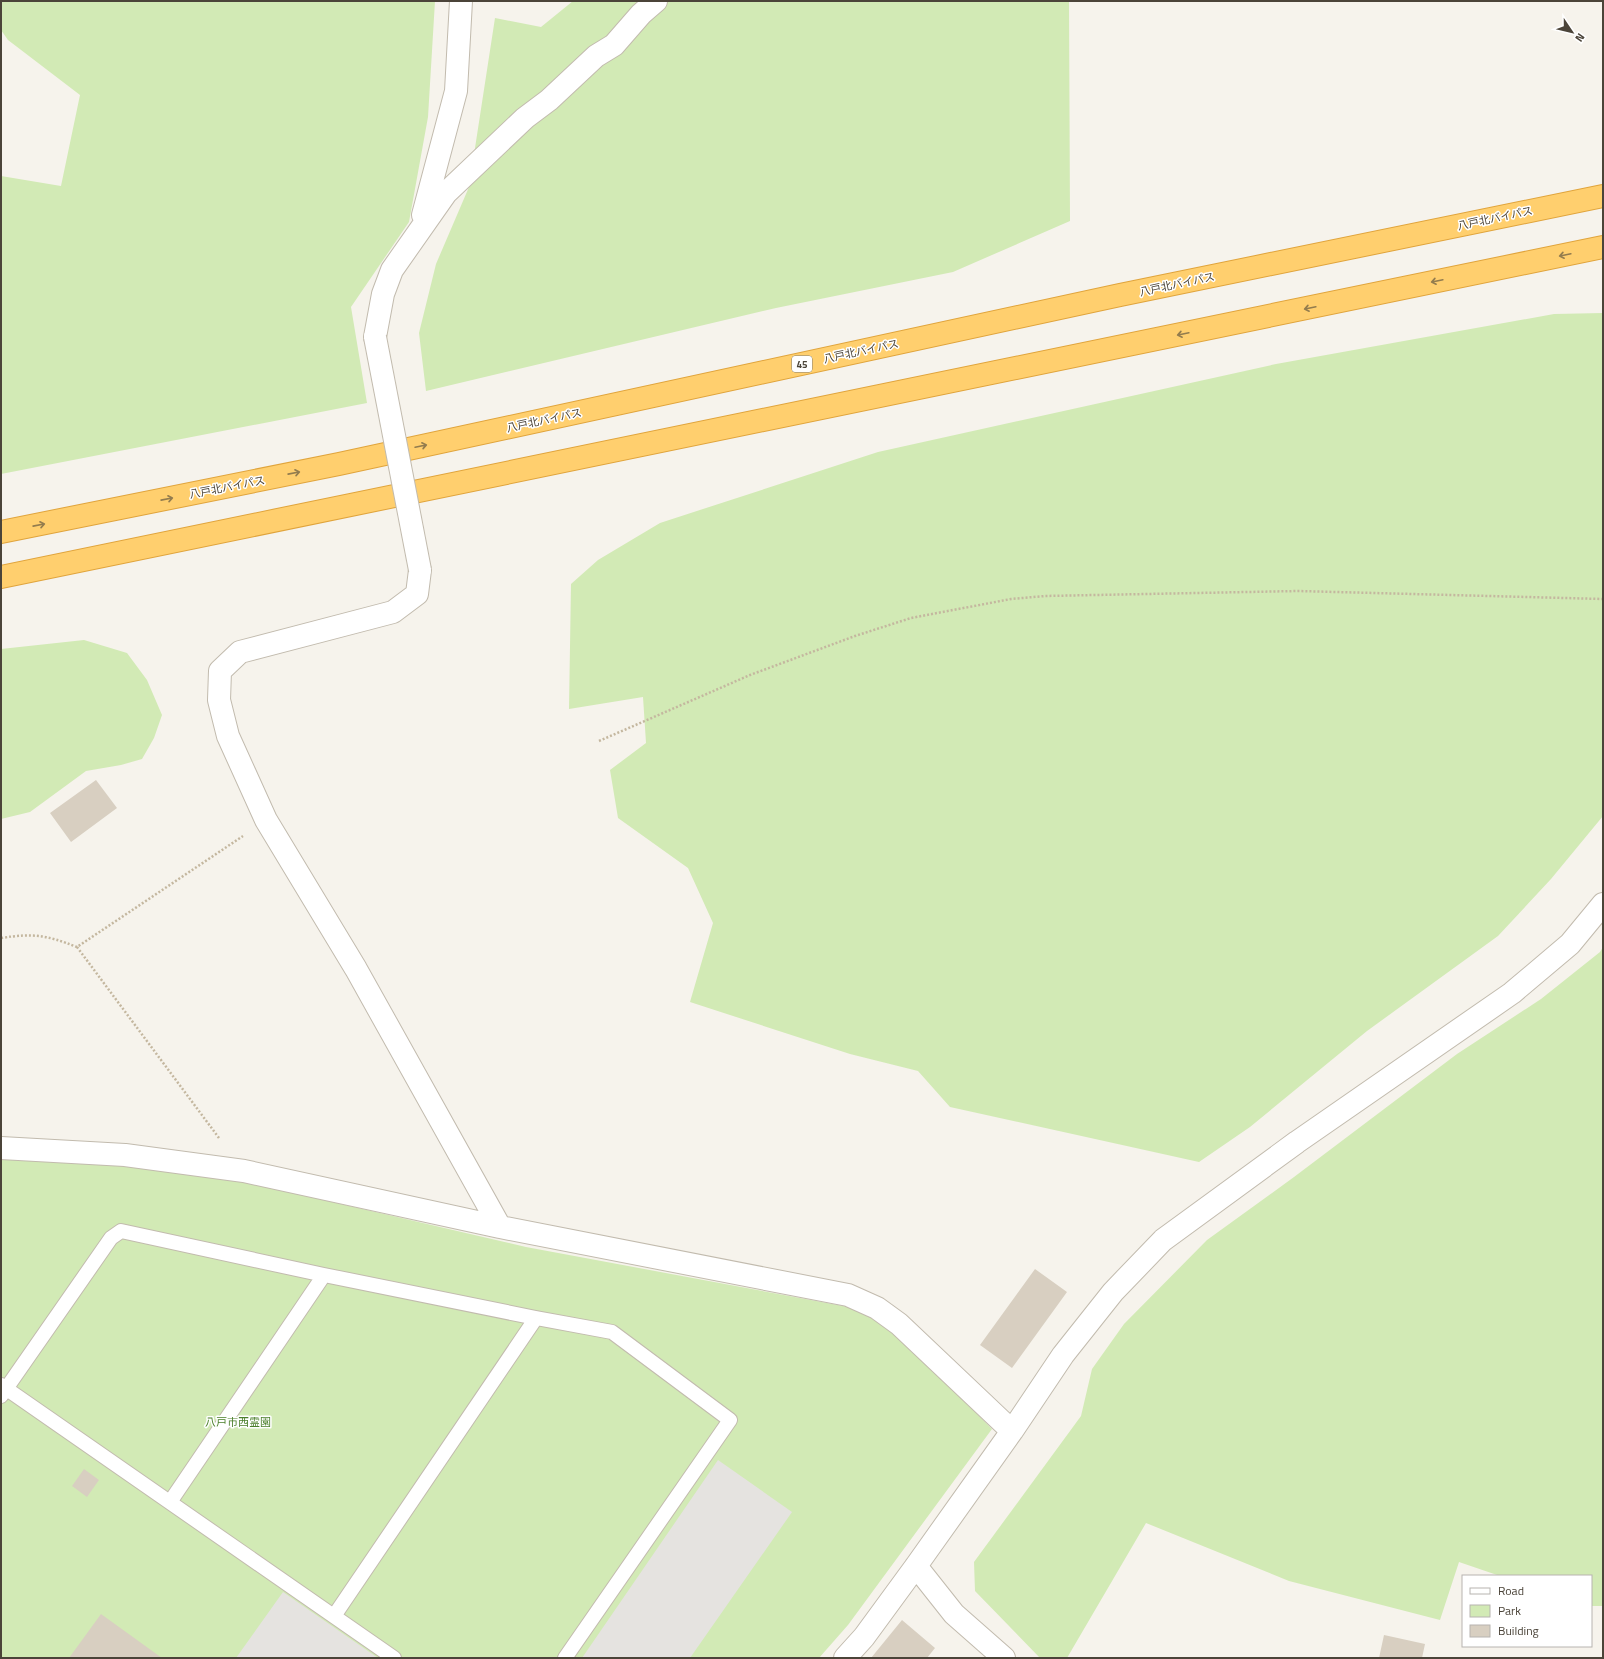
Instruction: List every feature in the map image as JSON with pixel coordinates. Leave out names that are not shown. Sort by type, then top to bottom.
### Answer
[{"type":"highway","name":"八戸北バイパス","points":[[1,532],[339,464],[1120,295],[1603,196]]},
{"type":"highway","points":[[1,578],[1603,247]]},
{"type":"street","points":[[419,232],[440,158],[456,90],[461,1]]},
{"type":"street","points":[[500,1227],[356,969],[266,820],[228,736],[219,700],[220,671],[240,652],[393,612],[417,594],[420,570],[375,337],[383,294],[392,270],[446,193],[525,118],[549,100],[596,56],[614,45],[641,14],[656,1]]},
{"type":"street","points":[[845,1658],[864,1636],[916,1566],[1012,1431],[1063,1355],[1108,1298],[1163,1240],[1297,1142],[1512,993],[1570,944],[1603,904]]},
{"type":"street","points":[[1,1148],[125,1155],[244,1171],[500,1227],[848,1295],[877,1308],[899,1324],[1012,1431]]},
{"type":"street","points":[[916,1566],[954,1614],[1004,1658]]},
{"type":"lane","points":[[394,1658],[170,1502],[3,1390],[111,1238],[121,1231],[324,1275],[612,1332],[730,1420],[565,1658]]},
{"type":"lane","points":[[170,1502],[324,1275]]},
{"type":"lane","points":[[334,1616],[536,1318]]},
{"type":"path","points":[[599,741],[750,675],[855,636],[911,618],[1011,599],[1045,596],[1298,591],[1603,599]]},
{"type":"path","points":[[77,947],[266,820]]},
{"type":"path","points":[[1,938],[24,935],[50,937],[77,947],[244,1171]]},
{"type":"green space","points":[[1,1],[435,1],[428,117],[409,222],[351,307],[367,403],[1,474],[1,176],[61,186],[80,95],[8,40],[1,30]]},
{"type":"green space","points":[[573,1],[1069,1],[1070,221],[953,272],[776,308],[426,391],[419,333],[436,264],[469,187],[495,18],[541,27]]},
{"type":"green space","points":[[1603,313],[1603,816],[1551,879],[1498,936],[1367,1031],[1250,1127],[1199,1162],[950,1107],[918,1071],[850,1054],[690,1002],[713,923],[688,868],[618,818],[610,770],[646,743],[643,697],[569,709],[571,584],[598,560],[660,523],[878,452],[1276,364],[1554,314]]},
{"type":"green space","points":[[84,640],[127,653],[147,680],[162,715],[154,738],[142,759],[121,765],[86,771],[30,812],[1,819],[1,649]]},
{"type":"green space","points":[[1603,947],[1603,1606],[1592,1606],[1592,1575],[1497,1575],[1459,1562],[1440,1620],[1289,1581],[1146,1523],[1067,1658],[1040,1658],[975,1591],[974,1562],[1081,1416],[1092,1369],[1124,1324],[1207,1240],[1294,1177],[1457,1054],[1541,999],[1600,952]]},
{"type":"green space","name":"八戸市西霊園","points":[[1,1159],[115,1165],[251,1183],[526,1247],[854,1308],[879,1319],[897,1332],[992,1429],[848,1625],[819,1658],[1,1658]]},
{"type":"shaded area","points":[[718,1460],[792,1512],[690,1658],[582,1658]]},
{"type":"shaded area","points":[[283,1592],[378,1658],[236,1658]]},
{"type":"building","points":[[96,780],[117,808],[71,842],[50,813]]},
{"type":"building","points":[[1035,1269],[1067,1292],[1012,1368],[980,1345]]},
{"type":"building","points":[[84,1469],[99,1480],[87,1497],[72,1486]]},
{"type":"building","points":[[101,1614],[162,1658],[69,1658]]},
{"type":"building","points":[[902,1620],[935,1648],[927,1658],[871,1658]]},
{"type":"building","points":[[1384,1635],[1425,1644],[1422,1658],[1379,1658]]}]
